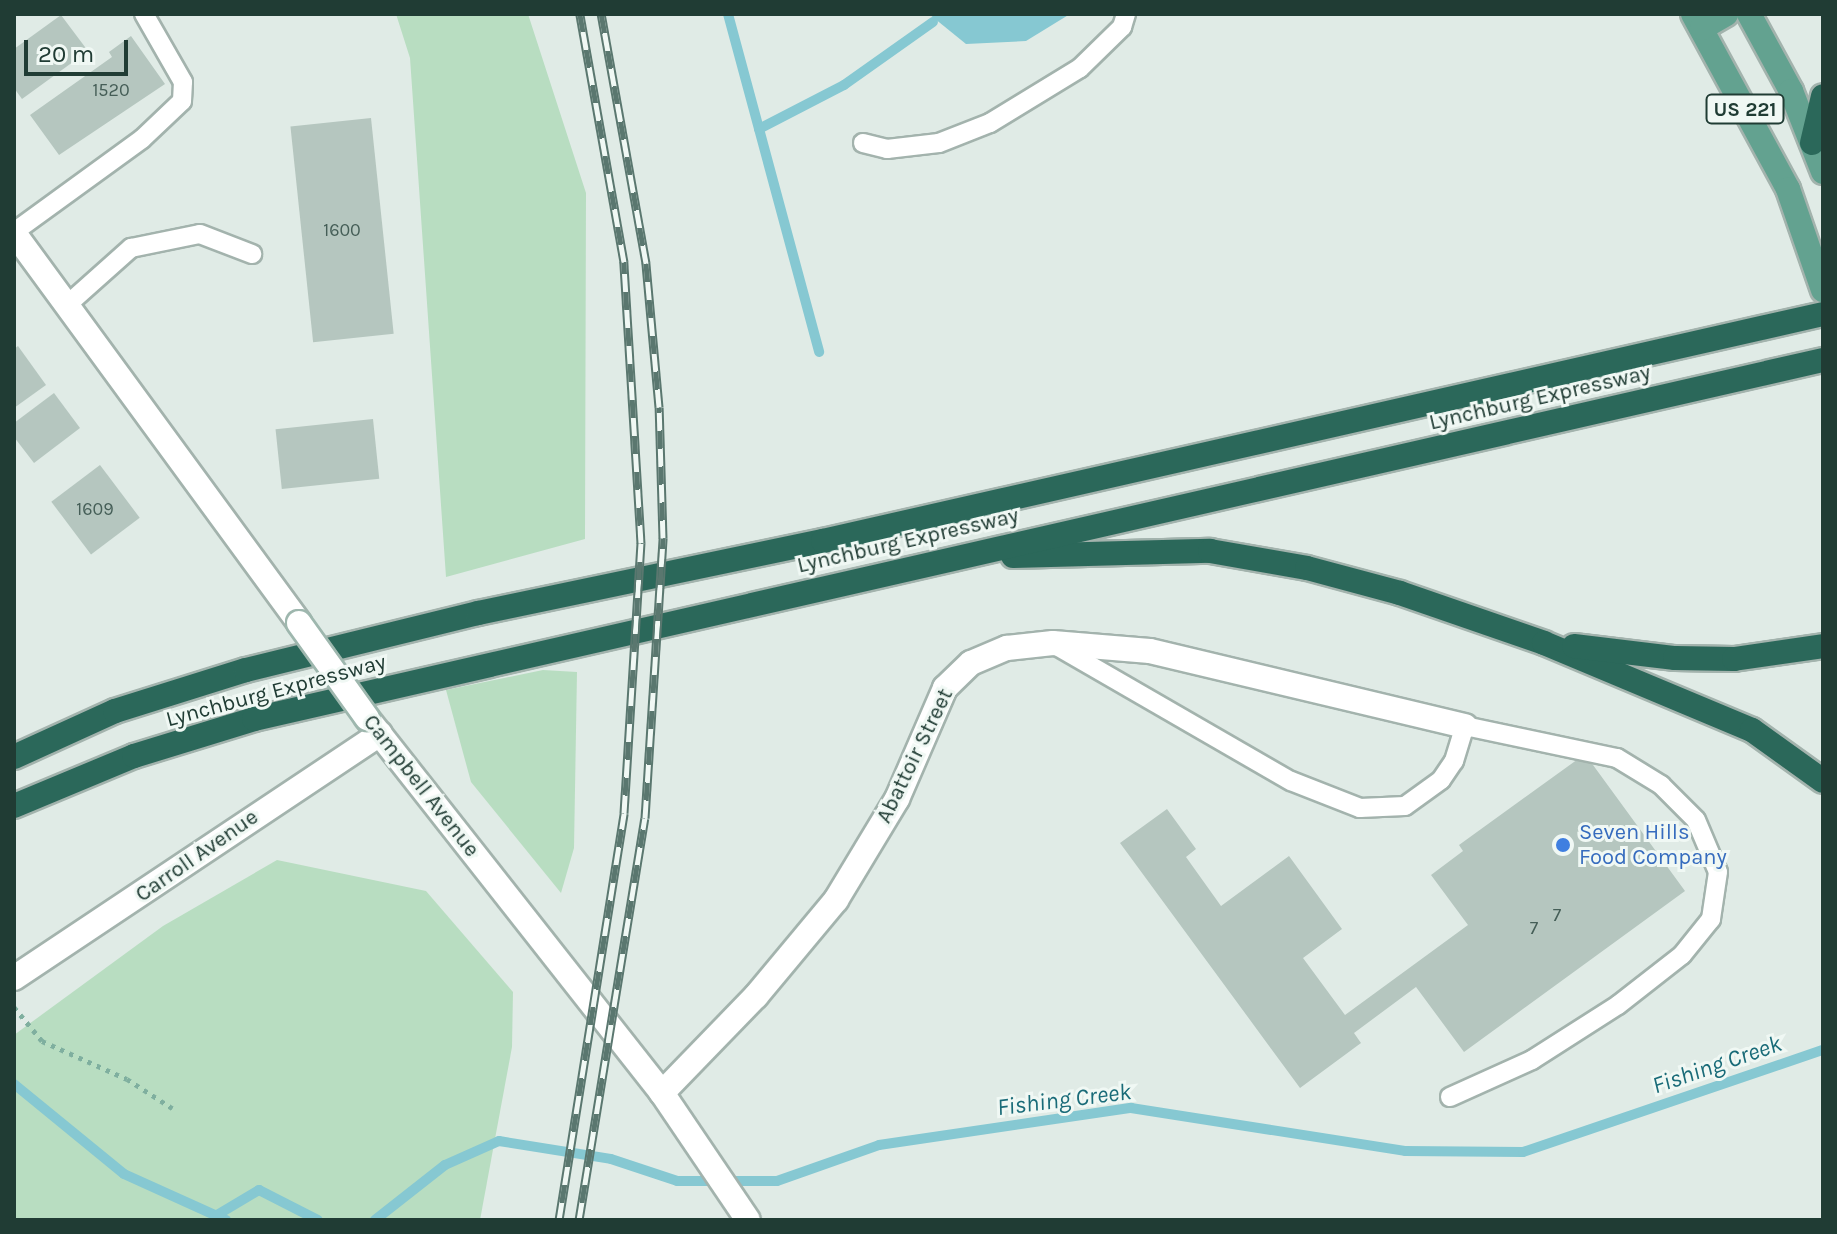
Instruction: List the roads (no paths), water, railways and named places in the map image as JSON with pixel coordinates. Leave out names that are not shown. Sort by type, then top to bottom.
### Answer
[{"type":"highway","points":[[1812,143],[1823,96]]},
{"type":"highway","name":"Lynchburg Expressway","points":[[14,757],[144,702],[246,670],[478,613],[837,538],[1823,314]]},
{"type":"highway","name":"Lynchburg Expressway","points":[[14,806],[134,756],[254,719],[1823,360]]},
{"type":"highway","points":[[946,559],[1210,551],[1307,568],[1400,593],[1544,643],[1752,730],[1823,781]]},
{"type":"highway","points":[[1544,643],[1675,658],[1734,659],[1823,646]]},
{"type":"main road","points":[[1698,21],[1726,14]]},
{"type":"main road","name":"US 221","points":[[1749,14],[1823,172]]},
{"type":"main road","name":"US 221","points":[[1698,21],[1788,189],[1811,248],[1823,290]]},
{"type":"street","name":"Campbell Avenue","points":[[14,232],[373,726],[662,1093],[748,1220]]},
{"type":"street","name":"Abattoir Street","points":[[662,1093],[756,996],[836,900],[897,799],[945,688],[971,663],[1007,648],[1053,643],[1150,651],[1249,670],[1465,726]]},
{"type":"street","name":"Carroll Avenue","points":[[14,978],[373,726]]},
{"type":"lane","points":[[14,232],[142,139],[182,101],[183,82],[144,14]]},
{"type":"lane","points":[[863,143],[887,149],[939,143],[990,123],[1080,68],[1122,27],[1126,14]]},
{"type":"lane","points":[[67,305],[131,248],[200,234],[252,254]]},
{"type":"lane","points":[[1053,643],[1291,781],[1360,808],[1405,806],[1441,780],[1454,761],[1465,726],[1617,758],[1661,785],[1696,820],[1718,872],[1711,919],[1682,955],[1618,1005],[1532,1060],[1450,1097]]},
{"type":"water","points":[[929,14],[1070,14],[1026,41],[966,44]]},
{"type":"waterway","points":[[728,14],[819,352]]},
{"type":"waterway","points":[[759,129],[844,85],[933,22]]},
{"type":"waterway","name":"Fishing Creek","points":[[375,1220],[445,1165],[499,1141],[611,1159],[677,1181],[777,1181],[879,1145],[1131,1108],[1405,1151],[1523,1152],[1823,1050]]},
{"type":"waterway","points":[[14,1084],[124,1174],[226,1220]]},
{"type":"waterway","points":[[217,1215],[259,1190],[318,1220]]},
{"type":"railway","points":[[559,1220],[624,813],[641,543],[624,262],[580,14]]},
{"type":"railway","points":[[579,1220],[645,818],[663,538],[659,407],[646,263],[601,14]]},
{"type":"place","name":"Seven Hills Food Company","points":[[1563,845]]}]
